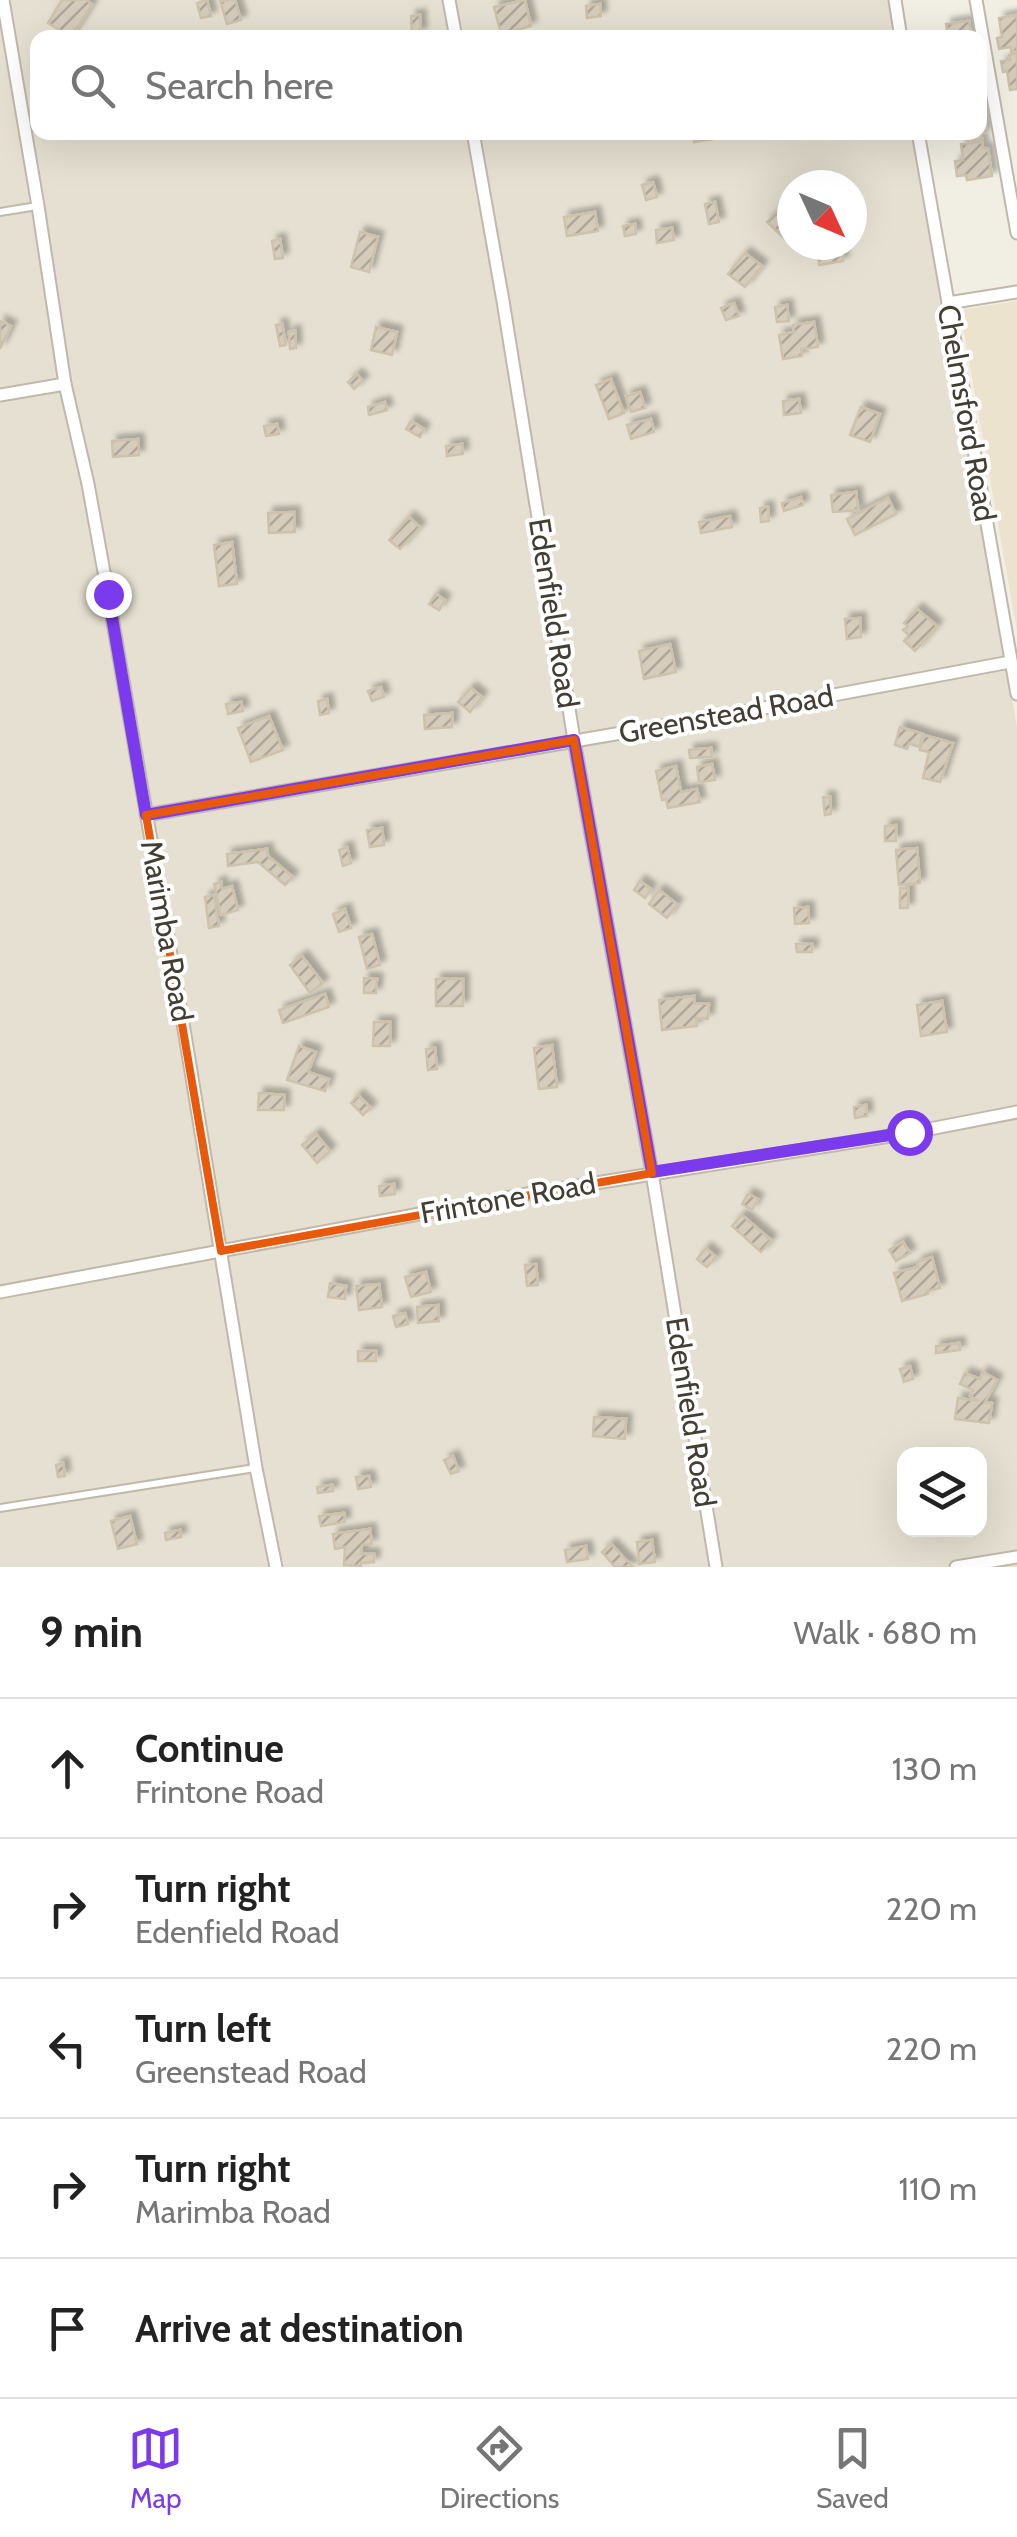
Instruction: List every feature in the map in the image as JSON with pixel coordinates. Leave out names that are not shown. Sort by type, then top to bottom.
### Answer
[{"type":"street","name":"Marimba Road","points":[[3,0],[65,384],[91,502],[276,1567]]},
{"type":"street","points":[[449,0],[455,30]]},
{"type":"street","points":[[895,0],[901,30]]},
{"type":"street","points":[[976,0],[981,30]]},
{"type":"street","points":[[987,63],[1017,233]]},
{"type":"street","name":"Edenfield Road","points":[[474,140],[716,1567]]},
{"type":"street","name":"Chelmsford Road","points":[[919,140],[1017,694]]},
{"type":"street","points":[[948,303],[1017,292]]},
{"type":"street","points":[[0,395],[65,384]]},
{"type":"street","name":"Greenstead Road","points":[[146,815],[1010,662]]},
{"type":"street","name":"Frintone Road","points":[[0,1292],[652,1172],[1017,1112]]},
{"type":"street","points":[[956,1567],[1017,1558]]},
{"type":"lane","points":[[0,212],[38,206]]},
{"type":"lane","points":[[0,1508],[256,1468]]},
{"type":"highlighted area","points":[[574,740],[652,1173],[221,1251],[146,815]]},
{"type":"shaded area","points":[[0,0],[889,0],[895,30],[30,30],[30,140],[914,140],[1017,727],[1017,1567],[0,1567]]},
{"type":"shaded area","points":[[1017,301],[1017,631],[960,310]]},
{"type":"building","points":[[62,0],[86,0],[92,4],[75,30],[60,30],[48,23]]},
{"type":"building","points":[[207,0],[211,16],[201,18],[197,3]]},
{"type":"building","points":[[235,0],[241,20],[227,24],[220,1]]},
{"type":"building","points":[[525,0],[531,26],[500,30],[494,7]]},
{"type":"building","points":[[600,4],[601,16],[587,18],[586,6]]},
{"type":"building","points":[[420,15],[421,30],[412,30],[411,16]]},
{"type":"building","points":[[1017,15],[1017,51],[1011,52],[1011,47],[999,49],[999,18]]},
{"type":"building","points":[[969,21],[970,30],[947,30],[946,24]]},
{"type":"building","points":[[1017,53],[1017,89],[1010,90],[1001,61],[1010,60],[1009,55]]},
{"type":"building","points":[[982,142],[983,148],[988,149],[992,176],[967,180],[966,175],[957,176],[955,161],[963,160],[961,144]]},
{"type":"building","points":[[653,182],[657,197],[646,200],[642,185]]},
{"type":"building","points":[[715,202],[719,222],[709,224],[705,204]]},
{"type":"building","points":[[595,212],[598,231],[567,236],[564,217]]},
{"type":"building","points":[[777,212],[777,232],[767,222]]},
{"type":"building","points":[[635,224],[636,234],[625,236],[623,226]]},
{"type":"building","points":[[672,228],[674,240],[657,243],[656,230]]},
{"type":"building","points":[[360,232],[378,237],[369,272],[351,267]]},
{"type":"building","points":[[280,239],[283,258],[275,259],[272,241]]},
{"type":"building","points":[[745,253],[762,266],[745,287],[728,274]]},
{"type":"building","points":[[818,260],[843,260],[843,261],[819,265]]},
{"type":"building","points":[[734,303],[739,316],[726,320],[721,308]]},
{"type":"building","points":[[787,305],[789,321],[777,322],[775,307]]},
{"type":"building","points":[[0,321],[11,326],[0,349]]},
{"type":"building","points":[[814,322],[818,347],[801,349],[802,356],[783,359],[779,335],[794,332],[793,325]]},
{"type":"building","points":[[282,324],[286,345],[280,346],[276,325]]},
{"type":"building","points":[[376,327],[397,332],[392,355],[371,350]]},
{"type":"building","points":[[295,331],[296,348],[290,349],[289,332]]},
{"type":"building","points":[[357,374],[363,381],[354,389],[348,382]]},
{"type":"building","points":[[611,379],[624,413],[609,419],[596,385]]},
{"type":"building","points":[[640,392],[645,408],[631,412],[626,396]]},
{"type":"building","points":[[799,399],[801,413],[784,415],[783,401]]},
{"type":"building","points":[[385,402],[387,410],[369,415],[368,407]]},
{"type":"building","points":[[861,407],[880,414],[870,442],[850,435]]},
{"type":"building","points":[[651,419],[654,432],[631,439],[627,425]]},
{"type":"building","points":[[411,421],[424,429],[420,437],[406,429]]},
{"type":"building","points":[[277,424],[279,434],[266,436],[264,426]]},
{"type":"building","points":[[138,439],[139,455],[113,457],[112,441]]},
{"type":"building","points":[[462,444],[463,454],[447,456],[446,446]]},
{"type":"building","points":[[856,492],[858,510],[833,512],[831,495]]},
{"type":"building","points":[[801,497],[803,505],[784,511],[782,503]]},
{"type":"building","points":[[888,498],[896,514],[855,535],[847,519]]},
{"type":"building","points":[[768,507],[769,521],[761,522],[760,508]]},
{"type":"building","points":[[294,512],[295,532],[269,533],[268,513]]},
{"type":"building","points":[[730,516],[732,527],[701,533],[699,522]]},
{"type":"building","points":[[409,517],[420,527],[400,549],[389,540]]},
{"type":"building","points":[[232,542],[237,584],[219,586],[214,545]]},
{"type":"building","points":[[436,594],[445,600],[439,610],[429,604]]},
{"type":"building","points":[[917,609],[937,626],[915,651],[904,641],[909,635],[903,630],[908,626],[904,623]]},
{"type":"building","points":[[860,618],[861,637],[847,639],[845,619]]},
{"type":"building","points":[[670,644],[676,672],[644,679],[639,651]]},
{"type":"building","points":[[381,687],[384,697],[372,701],[368,691]]},
{"type":"building","points":[[471,688],[482,697],[470,712],[458,702]]},
{"type":"building","points":[[327,699],[329,713],[320,715],[318,701]]},
{"type":"building","points":[[241,702],[243,711],[228,714],[226,704]]},
{"type":"building","points":[[452,713],[452,727],[425,729],[424,715]]},
{"type":"building","points":[[269,716],[283,750],[251,762],[238,728]]},
{"type":"building","points":[[900,727],[923,734],[919,747],[909,743],[907,749],[895,745]]},
{"type":"building","points":[[924,735],[953,743],[940,782],[923,778],[929,752],[920,750]]},
{"type":"building","points":[[711,748],[712,757],[690,758],[689,750]]},
{"type":"building","points":[[712,764],[715,780],[699,782],[697,767]]},
{"type":"building","points":[[676,766],[681,792],[697,789],[700,802],[668,808],[666,799],[662,800],[656,771]]},
{"type":"building","points":[[823,797],[830,797],[831,814],[825,815]]},
{"type":"building","points":[[896,825],[896,841],[885,841],[885,826]]},
{"type":"building","points":[[382,828],[384,845],[370,847],[367,830]]},
{"type":"building","points":[[347,847],[351,863],[343,866],[339,850]]},
{"type":"building","points":[[917,848],[920,883],[899,885],[896,850]]},
{"type":"building","points":[[267,849],[268,856],[293,877],[285,885],[258,862],[228,866],[227,854]]},
{"type":"building","points":[[640,881],[651,889],[645,898],[634,890]]},
{"type":"building","points":[[221,882],[222,889],[232,886],[238,910],[221,915],[214,884]]},
{"type":"building","points":[[900,888],[908,888],[908,908],[900,908]]},
{"type":"building","points":[[659,890],[677,904],[667,918],[649,904]]},
{"type":"building","points":[[214,895],[219,926],[209,928],[205,897]]},
{"type":"building","points":[[808,907],[809,923],[795,924],[794,908]]},
{"type":"building","points":[[345,909],[351,928],[339,932],[333,914]]},
{"type":"building","points":[[372,934],[380,965],[367,969],[359,937]]},
{"type":"building","points":[[796,944],[812,944],[812,952],[797,952]]},
{"type":"building","points":[[302,956],[323,983],[310,993],[290,965]]},
{"type":"building","points":[[364,978],[377,979],[376,993],[364,993]]},
{"type":"building","points":[[436,979],[463,979],[463,1006],[436,1006]]},
{"type":"building","points":[[325,994],[329,1007],[283,1023],[279,1010]]},
{"type":"building","points":[[694,996],[694,1003],[709,1004],[708,1019],[696,1018],[697,1026],[662,1030],[659,1000]]},
{"type":"building","points":[[942,1001],[947,1032],[921,1036],[917,1005]]},
{"type":"building","points":[[374,1022],[390,1022],[390,1046],[373,1046]]},
{"type":"building","points":[[552,1045],[557,1087],[539,1089],[534,1048]]},
{"type":"building","points":[[299,1046],[316,1052],[308,1072],[329,1079],[325,1091],[287,1080]]},
{"type":"building","points":[[435,1048],[437,1069],[428,1070],[426,1049]]},
{"type":"building","points":[[259,1093],[284,1095],[284,1110],[258,1110]]},
{"type":"building","points":[[358,1095],[371,1108],[363,1115],[351,1103]]},
{"type":"building","points":[[866,1105],[867,1116],[855,1118],[854,1107]]},
{"type":"building","points":[[316,1134],[330,1151],[317,1163],[302,1145]]},
{"type":"building","points":[[394,1184],[395,1194],[380,1196],[379,1186]]},
{"type":"building","points":[[748,1194],[758,1199],[752,1210],[742,1204]]},
{"type":"building","points":[[742,1215],[771,1240],[761,1252],[732,1226]]},
{"type":"building","points":[[903,1242],[910,1253],[896,1261],[889,1250]]},
{"type":"building","points":[[706,1248],[716,1257],[707,1267],[697,1259]]},
{"type":"building","points":[[932,1257],[940,1288],[902,1301],[894,1273],[918,1267],[917,1262]]},
{"type":"building","points":[[536,1264],[538,1285],[527,1286],[525,1265]]},
{"type":"building","points":[[426,1272],[431,1292],[411,1297],[405,1277]]},
{"type":"building","points":[[330,1283],[346,1286],[345,1299],[328,1297]]},
{"type":"building","points":[[379,1284],[382,1307],[359,1310],[356,1286]]},
{"type":"building","points":[[438,1305],[439,1321],[418,1323],[417,1307]]},
{"type":"building","points":[[405,1313],[408,1324],[396,1327],[393,1316]]},
{"type":"building","points":[[959,1343],[960,1350],[936,1353],[936,1346]]},
{"type":"building","points":[[358,1351],[376,1351],[376,1361],[358,1361]]},
{"type":"building","points":[[910,1366],[913,1379],[904,1382],[900,1369]]},
{"type":"building","points":[[983,1372],[997,1380],[985,1402],[992,1403],[989,1423],[955,1419],[958,1398],[979,1401],[970,1396],[973,1390],[960,1384],[965,1373],[980,1379]]},
{"type":"building","points":[[594,1417],[626,1419],[625,1439],[593,1436]]},
{"type":"building","points":[[453,1456],[459,1471],[451,1474],[444,1460]]},
{"type":"building","points":[[63,1463],[65,1476],[58,1477],[56,1465]]},
{"type":"building","points":[[369,1476],[371,1487],[358,1489],[356,1477]]},
{"type":"building","points":[[332,1485],[333,1491],[318,1493],[317,1487]]},
{"type":"building","points":[[344,1513],[345,1522],[321,1526],[319,1516]]},
{"type":"building","points":[[130,1516],[137,1544],[118,1549],[111,1521]]},
{"type":"building","points":[[370,1529],[372,1544],[362,1545],[361,1554],[374,1554],[374,1562],[344,1565],[345,1547],[335,1549],[333,1534]]},
{"type":"building","points":[[180,1530],[181,1537],[166,1540],[165,1533]]},
{"type":"building","points":[[652,1540],[655,1562],[639,1564],[637,1542]]},
{"type":"building","points":[[611,1544],[633,1567],[615,1567],[602,1552]]},
{"type":"building","points":[[586,1546],[588,1559],[567,1562],[565,1550]]},
{"type":"route","points":[[108,594],[146,815],[574,740],[652,1172],[909,1132]]}]
